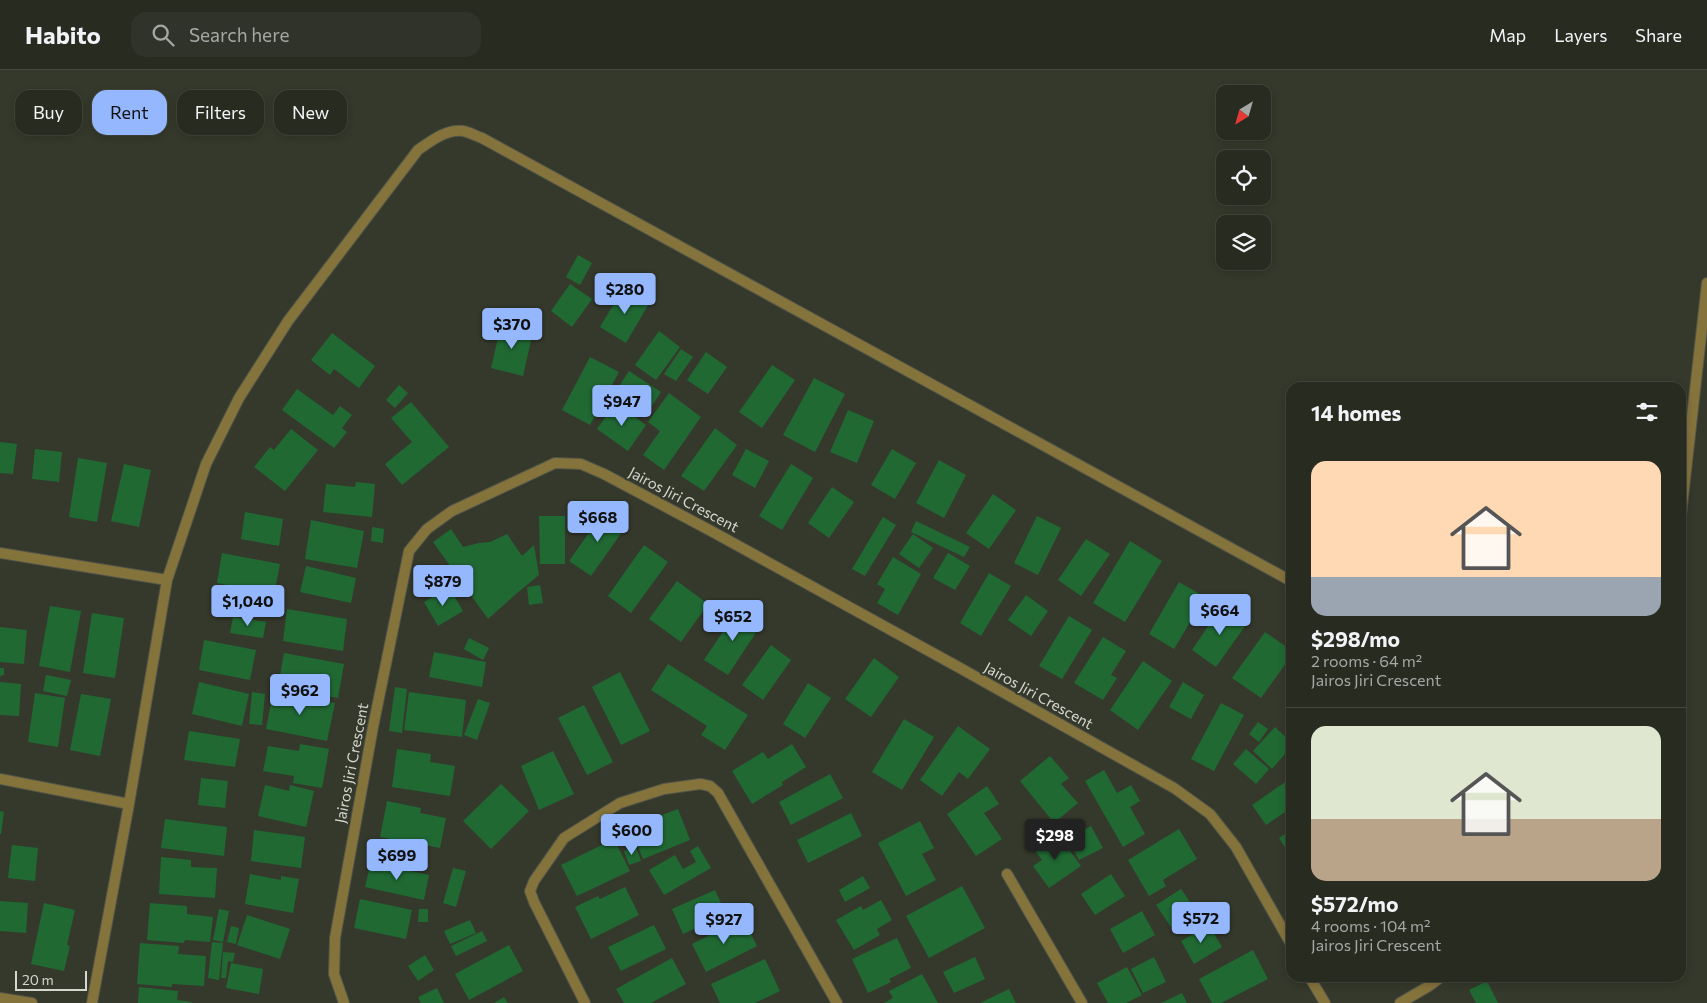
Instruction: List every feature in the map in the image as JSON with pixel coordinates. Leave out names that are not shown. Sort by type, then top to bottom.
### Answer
[{"type":"street","points":[[92,1003],[129,804],[167,580],[206,464],[239,398],[288,321],[418,150],[433,139],[450,132],[464,131],[491,143],[1286,579]]},
{"type":"street","points":[[1686,470],[1707,283]]},
{"type":"street","name":"Jairos Jiri Crescent","points":[[344,1003],[334,974],[334,938],[373,727],[409,551],[427,529],[452,512],[554,463],[581,464],[604,474],[714,532],[952,663],[1174,788],[1210,814],[1236,847],[1286,935]]},
{"type":"street","points":[[0,553],[167,580]]},
{"type":"street","points":[[0,779],[129,804]]},
{"type":"street","points":[[585,1003],[534,902],[530,891],[534,881],[564,838],[620,802],[664,789],[700,784],[710,786],[718,793],[837,1003]]},
{"type":"street","points":[[1007,874],[1082,1003]]},
{"type":"street","points":[[1312,982],[1325,1003]]},
{"type":"street","points":[[1400,1003],[1434,982]]},
{"type":"street","points":[[0,998],[32,1003]]},
{"type":"building","points":[[578,255],[592,263],[580,285],[566,277]]},
{"type":"building","points":[[570,284],[592,299],[572,327],[551,311]]},
{"type":"building","points":[[624,287],[650,302],[626,343],[600,327]]},
{"type":"building","points":[[501,325],[533,332],[523,376],[491,368]]},
{"type":"building","points":[[659,331],[680,347],[656,380],[635,365]]},
{"type":"building","points":[[332,333],[375,366],[359,388],[334,369],[330,375],[311,360]]},
{"type":"building","points":[[681,349],[693,357],[676,381],[664,374]]},
{"type":"building","points":[[706,352],[727,367],[708,394],[687,380]]},
{"type":"building","points":[[590,357],[619,372],[590,425],[562,410]]},
{"type":"building","points":[[772,365],[795,380],[762,428],[739,412]]},
{"type":"building","points":[[629,371],[661,392],[644,418],[612,397]]},
{"type":"building","points":[[814,378],[845,394],[815,452],[783,435]]},
{"type":"building","points":[[399,385],[408,393],[395,408],[386,400]]},
{"type":"building","points":[[297,389],[333,415],[340,406],[352,415],[342,428],[347,432],[334,448],[282,410]]},
{"type":"building","points":[[669,393],[701,417],[664,470],[643,455],[660,431],[648,422]]},
{"type":"building","points":[[411,402],[449,447],[402,485],[385,464],[412,442],[391,418]]},
{"type":"building","points":[[615,403],[646,425],[628,451],[597,429]]},
{"type":"building","points":[[848,410],[874,421],[857,463],[830,452]]},
{"type":"building","points":[[715,428],[737,445],[704,491],[681,476]]},
{"type":"building","points":[[291,429],[318,450],[285,491],[254,467],[270,447],[274,450]]},
{"type":"building","points":[[0,442],[17,444],[13,474],[0,473]]},
{"type":"building","points":[[35,449],[62,452],[59,482],[32,479]]},
{"type":"building","points":[[746,449],[769,461],[755,488],[732,475]]},
{"type":"building","points":[[892,449],[916,463],[895,499],[871,485]]},
{"type":"building","points":[[78,458],[107,463],[97,522],[69,517]]},
{"type":"building","points":[[939,460],[966,475],[944,518],[916,503]]},
{"type":"building","points":[[124,464],[151,470],[139,527],[111,521]]},
{"type":"building","points":[[791,464],[813,478],[782,530],[759,516]]},
{"type":"building","points":[[356,482],[375,484],[372,517],[323,512],[326,484],[355,487]]},
{"type":"building","points":[[832,487],[854,502],[829,538],[808,523]]},
{"type":"building","points":[[993,494],[1016,510],[989,549],[966,533]]},
{"type":"building","points":[[605,510],[627,525],[591,576],[569,561]]},
{"type":"building","points":[[245,512],[283,519],[279,546],[241,539]]},
{"type":"building","points":[[539,516],[565,516],[565,564],[540,564]]},
{"type":"building","points":[[1037,516],[1061,528],[1038,575],[1014,563]]},
{"type":"building","points":[[883,517],[896,525],[865,576],[852,569]]},
{"type":"building","points":[[311,520],[364,531],[357,568],[305,559]]},
{"type":"building","points":[[916,521],[970,547],[964,557],[911,532]]},
{"type":"building","points":[[372,527],[384,529],[383,543],[371,541]]},
{"type":"building","points":[[451,529],[463,547],[490,542],[507,534],[522,556],[534,545],[539,575],[488,619],[433,542]]},
{"type":"building","points":[[913,534],[933,548],[919,568],[899,554]]},
{"type":"building","points":[[1086,539],[1110,554],[1081,596],[1058,580]]},
{"type":"building","points":[[1130,541],[1162,561],[1125,622],[1093,603]]},
{"type":"building","points":[[644,545],[668,562],[631,613],[608,596]]},
{"type":"building","points":[[222,553],[280,564],[274,595],[217,583]]},
{"type":"building","points":[[948,553],[970,566],[955,590],[933,578]]},
{"type":"building","points":[[893,557],[921,574],[898,615],[877,603],[885,589],[877,584]]},
{"type":"building","points":[[306,566],[356,578],[351,603],[300,592]]},
{"type":"building","points":[[989,573],[1011,586],[981,636],[960,623]]},
{"type":"building","points":[[677,581],[708,604],[681,642],[649,619]]},
{"type":"building","points":[[1179,582],[1205,597],[1174,649],[1149,634]]},
{"type":"building","points":[[540,585],[543,603],[529,605],[527,587]]},
{"type":"building","points":[[449,587],[463,611],[438,626],[424,602]]},
{"type":"building","points":[[1026,595],[1048,611],[1031,636],[1008,620]]},
{"type":"building","points":[[1223,604],[1248,622],[1216,667],[1192,650]]},
{"type":"building","points":[[50,606],[81,611],[70,672],[39,666]]},
{"type":"building","points":[[287,609],[347,619],[343,651],[283,641]]},
{"type":"building","points":[[738,609],[761,625],[728,675],[704,660]]},
{"type":"building","points":[[92,613],[124,618],[115,678],[83,673]]},
{"type":"building","points":[[1069,616],[1092,630],[1062,679],[1039,666]]},
{"type":"building","points":[[233,617],[266,622],[263,638],[230,633]]},
{"type":"building","points":[[0,627],[27,630],[24,664],[0,662]]},
{"type":"building","points":[[1265,632],[1286,647],[1286,663],[1261,698],[1232,678]]},
{"type":"building","points":[[1103,637],[1126,651],[1111,675],[1117,678],[1103,700],[1074,683]]},
{"type":"building","points":[[469,638],[489,648],[483,660],[464,649]]},
{"type":"building","points":[[204,640],[256,650],[250,680],[199,670]]},
{"type":"building","points":[[771,645],[791,660],[763,700],[742,685]]},
{"type":"building","points":[[434,652],[486,662],[482,687],[429,677]]},
{"type":"building","points":[[284,653],[344,664],[338,698],[278,687]]},
{"type":"building","points":[[874,658],[899,677],[871,717],[845,699]]},
{"type":"building","points":[[1143,661],[1172,681],[1138,730],[1110,710]]},
{"type":"building","points":[[668,664],[748,715],[725,750],[701,735],[707,726],[651,690]]},
{"type":"building","points":[[0,668],[4,668],[4,675],[0,676]]},
{"type":"building","points":[[620,672],[650,731],[621,745],[592,687]]},
{"type":"building","points":[[46,675],[71,680],[67,696],[43,691]]},
{"type":"building","points":[[0,682],[21,684],[19,716],[0,715]]},
{"type":"building","points":[[199,682],[249,694],[242,726],[192,714]]},
{"type":"building","points":[[1183,682],[1204,695],[1191,719],[1169,707]]},
{"type":"building","points":[[808,683],[831,698],[805,738],[783,724]]},
{"type":"building","points":[[395,687],[407,689],[402,733],[389,731]]},
{"type":"building","points":[[252,692],[265,694],[262,725],[249,724]]},
{"type":"building","points":[[273,692],[335,703],[327,741],[266,729]]},
{"type":"building","points":[[409,692],[466,700],[462,737],[404,730]]},
{"type":"building","points":[[35,693],[65,698],[58,747],[28,742]]},
{"type":"building","points":[[81,694],[111,699],[100,756],[70,750]]},
{"type":"building","points":[[478,699],[490,703],[477,740],[464,735]]},
{"type":"building","points":[[1221,703],[1244,715],[1214,771],[1191,759]]},
{"type":"building","points":[[584,705],[613,762],[587,775],[558,718]]},
{"type":"building","points":[[904,719],[934,737],[902,790],[872,772]]},
{"type":"building","points":[[1258,722],[1268,729],[1259,742],[1249,734]]},
{"type":"building","points":[[958,726],[990,749],[968,779],[959,772],[942,796],[920,780]]},
{"type":"building","points":[[1275,727],[1286,737],[1286,753],[1272,769],[1253,751]]},
{"type":"building","points":[[189,731],[240,739],[235,767],[184,760]]},
{"type":"building","points":[[300,744],[329,749],[322,788],[293,783],[294,776],[263,771],[268,746],[299,751]]},
{"type":"building","points":[[792,744],[806,767],[782,782],[783,785],[752,804],[732,771],[763,752],[768,759]]},
{"type":"building","points":[[397,749],[431,754],[430,762],[455,766],[450,796],[392,787]]},
{"type":"building","points":[[1246,749],[1269,769],[1256,784],[1233,764]]},
{"type":"building","points":[[553,751],[574,794],[539,810],[521,766]]},
{"type":"building","points":[[1050,756],[1069,778],[1061,784],[1078,803],[1054,823],[1020,781]]},
{"type":"building","points":[[1104,770],[1117,793],[1131,785],[1140,801],[1130,807],[1145,834],[1123,847],[1085,781]]},
{"type":"building","points":[[830,774],[843,798],[791,825],[779,802]]},
{"type":"building","points":[[201,778],[228,781],[225,808],[198,805]]},
{"type":"building","points":[[1286,781],[1286,811],[1266,825],[1252,805]]},
{"type":"building","points":[[501,784],[529,811],[491,849],[463,821]]},
{"type":"building","points":[[265,785],[289,791],[290,785],[314,791],[306,827],[258,816]]},
{"type":"building","points":[[987,786],[999,804],[984,813],[1002,839],[976,856],[947,814]]},
{"type":"building","points":[[387,801],[421,808],[420,813],[446,818],[440,848],[380,837]]},
{"type":"building","points":[[678,809],[690,840],[643,859],[630,827]]},
{"type":"building","points":[[0,811],[4,812],[1,834],[0,834]]},
{"type":"building","points":[[851,813],[862,836],[808,863],[797,840]]},
{"type":"building","points":[[165,819],[227,827],[224,856],[161,848]]},
{"type":"building","points":[[920,821],[934,848],[922,854],[936,880],[906,896],[878,843]]},
{"type":"building","points":[[1091,826],[1103,848],[1079,860],[1068,838]]},
{"type":"building","points":[[1179,829],[1197,859],[1163,880],[1166,886],[1149,896],[1128,860]]},
{"type":"building","points":[[254,830],[305,837],[301,868],[251,861]]},
{"type":"building","points":[[1057,833],[1081,866],[1049,888],[1033,866],[1042,860],[1034,849]]},
{"type":"building","points":[[1286,833],[1286,849],[1279,838]]},
{"type":"building","points":[[614,839],[630,871],[577,896],[561,865]]},
{"type":"building","points":[[378,844],[400,846],[398,859],[376,856]]},
{"type":"building","points":[[12,845],[38,848],[35,881],[8,878]]},
{"type":"building","points":[[698,846],[711,868],[664,895],[649,870],[675,855],[683,869],[696,862],[690,851]]},
{"type":"building","points":[[636,847],[641,861],[629,865],[624,851]]},
{"type":"building","points":[[161,857],[191,860],[191,867],[217,868],[215,898],[159,894]]},
{"type":"building","points":[[371,862],[429,875],[424,900],[365,887]]},
{"type":"building","points":[[453,868],[466,871],[456,907],[443,903]]},
{"type":"building","points":[[250,874],[281,880],[281,876],[299,879],[293,913],[245,904]]},
{"type":"building","points":[[1111,874],[1125,896],[1095,915],[1081,894]]},
{"type":"building","points":[[863,876],[870,888],[845,902],[839,890]]},
{"type":"building","points":[[962,886],[985,928],[929,958],[906,916]]},
{"type":"building","points":[[625,887],[639,915],[591,939],[575,907],[598,896],[600,899]]},
{"type":"building","points":[[1181,889],[1196,910],[1171,927],[1156,905]]},
{"type":"building","points":[[715,890],[726,914],[683,934],[672,909]]},
{"type":"building","points":[[360,899],[412,910],[406,939],[354,928]]},
{"type":"building","points":[[881,900],[892,920],[877,929],[880,935],[854,950],[836,920],[861,906],[863,910]]},
{"type":"building","points":[[0,901],[28,903],[26,933],[0,931]]},
{"type":"building","points":[[44,903],[75,910],[67,945],[70,946],[64,971],[31,964]]},
{"type":"building","points":[[150,903],[187,906],[187,914],[213,917],[210,942],[185,940],[184,943],[147,940]]},
{"type":"building","points":[[219,909],[229,911],[223,942],[213,940]]},
{"type":"building","points":[[419,909],[428,909],[428,922],[418,922]]},
{"type":"building","points":[[1142,911],[1155,935],[1123,953],[1110,929]]},
{"type":"building","points":[[247,915],[290,929],[280,959],[237,945]]},
{"type":"building","points":[[743,918],[757,946],[706,972],[692,944]]},
{"type":"building","points":[[470,920],[476,933],[450,944],[444,931]]},
{"type":"building","points":[[654,925],[666,949],[621,971],[608,947]]},
{"type":"building","points":[[1209,925],[1222,947],[1194,964],[1181,941]]},
{"type":"building","points":[[231,926],[239,928],[236,944],[227,942]]},
{"type":"building","points":[[482,931],[487,941],[456,956],[451,946]]},
{"type":"building","points":[[897,938],[911,968],[889,979],[891,982],[868,993],[852,959]]},
{"type":"building","points":[[212,942],[223,943],[219,980],[208,978]]},
{"type":"building","points":[[140,943],[179,946],[178,954],[206,956],[204,986],[172,984],[172,987],[137,984]]},
{"type":"building","points":[[509,945],[523,971],[469,1000],[455,974]]},
{"type":"building","points":[[1253,950],[1268,979],[1221,1003],[1212,1003],[1199,979]]},
{"type":"building","points":[[223,952],[235,953],[233,962],[228,961],[226,978],[221,978]]},
{"type":"building","points":[[425,955],[434,970],[418,981],[408,966]]},
{"type":"building","points":[[975,957],[985,979],[954,993],[943,972]]},
{"type":"building","points":[[1154,957],[1166,982],[1143,993],[1131,969]]},
{"type":"building","points":[[672,958],[686,984],[651,1003],[624,1003],[616,989]]},
{"type":"building","points":[[765,959],[780,991],[755,1003],[720,1003],[711,984]]},
{"type":"building","points":[[231,963],[263,969],[259,994],[226,988]]},
{"type":"building","points":[[1127,967],[1142,995],[1126,1003],[1108,1003],[1097,983]]},
{"type":"building","points":[[922,974],[938,1003],[884,1003],[893,998],[889,991]]},
{"type":"building","points":[[1488,982],[1498,1003],[1476,1003],[1469,990]]},
{"type":"building","points":[[139,987],[178,991],[177,1000],[192,1003],[138,1003]]},
{"type":"building","points":[[437,988],[444,1003],[421,1003],[418,997]]},
{"type":"building","points":[[1009,989],[1016,1003],[980,1003]]},
{"type":"building","points":[[1182,993],[1187,1003],[1161,1003]]},
{"type":"building","points":[[504,997],[508,1003],[494,1003]]}]
